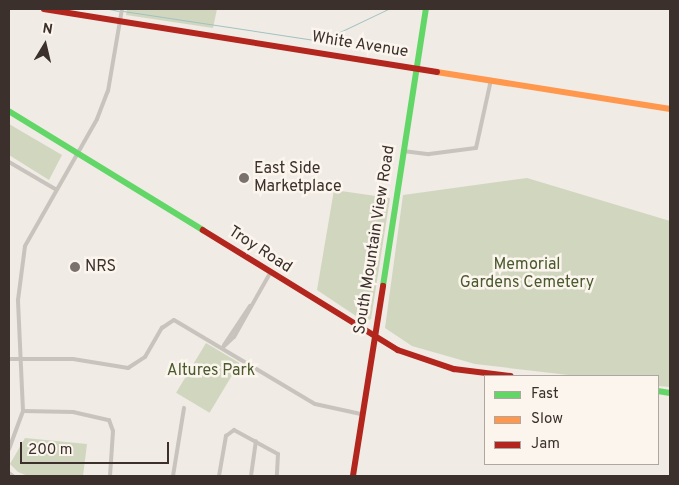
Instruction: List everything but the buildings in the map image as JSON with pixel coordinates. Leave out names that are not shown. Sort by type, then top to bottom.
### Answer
[{"type":"street","name":"White Avenue","points":[[44,9],[121,19],[670,110]]},
{"type":"street","points":[[9,449],[23,411],[21,264],[34,225],[77,153],[108,91],[122,9]]},
{"type":"street","name":"South Mountain View Road","points":[[353,476],[361,414],[426,9]]},
{"type":"street","points":[[403,151],[446,153],[476,148],[480,143],[491,80]]},
{"type":"street","name":"Troy Road","points":[[9,111],[374,337],[442,367],[502,375]]},
{"type":"street","points":[[9,162],[55,189]]},
{"type":"street","points":[[222,348],[270,273]]},
{"type":"street","points":[[9,359],[73,359],[128,368],[146,357],[162,328],[174,320],[315,404],[361,414]]},
{"type":"street","points":[[173,476],[184,408]]},
{"type":"street","points":[[23,411],[73,412],[109,420],[113,431],[110,476]]},
{"type":"street","points":[[219,476],[229,431],[256,441],[278,454],[277,476]]},
{"type":"street","points":[[250,476],[256,441]]},
{"type":"street","points":[[9,473],[13,476]]},
{"type":"green space","points":[[127,9],[217,9],[213,28],[126,15]]},
{"type":"green space","points":[[9,124],[62,155],[49,180],[9,155]]},
{"type":"green space","name":"Memorial Gardens Cemetery","points":[[527,178],[670,221],[670,387],[659,386],[659,375],[568,375],[475,364],[412,346],[385,328],[403,195]]},
{"type":"green space","points":[[334,190],[390,198],[371,319],[365,322],[317,290]]},
{"type":"green space","name":"Altures Park","points":[[206,343],[239,363],[210,413],[176,393]]},
{"type":"green space","points":[[25,438],[87,444],[83,476],[28,476],[18,472],[10,464]]},
{"type":"waterway","points":[[109,9],[119,11]]},
{"type":"waterway","points":[[123,11],[321,41],[388,9]]},
{"type":"traffic: fast","points":[[383,286],[426,9]]},
{"type":"traffic: fast","points":[[9,111],[203,230]]},
{"type":"traffic: fast","points":[[659,391],[670,393]]},
{"type":"traffic: slow","points":[[437,72],[670,109]]},
{"type":"traffic: jam","points":[[44,9],[437,72]]},
{"type":"traffic: jam","points":[[203,230],[398,350],[454,369],[503,375]]},
{"type":"traffic: jam","points":[[353,476],[383,286]]},
{"type":"place","name":"East Side Marketplace","points":[[244,178]]},
{"type":"place","name":"NRS","points":[[75,267]]}]
